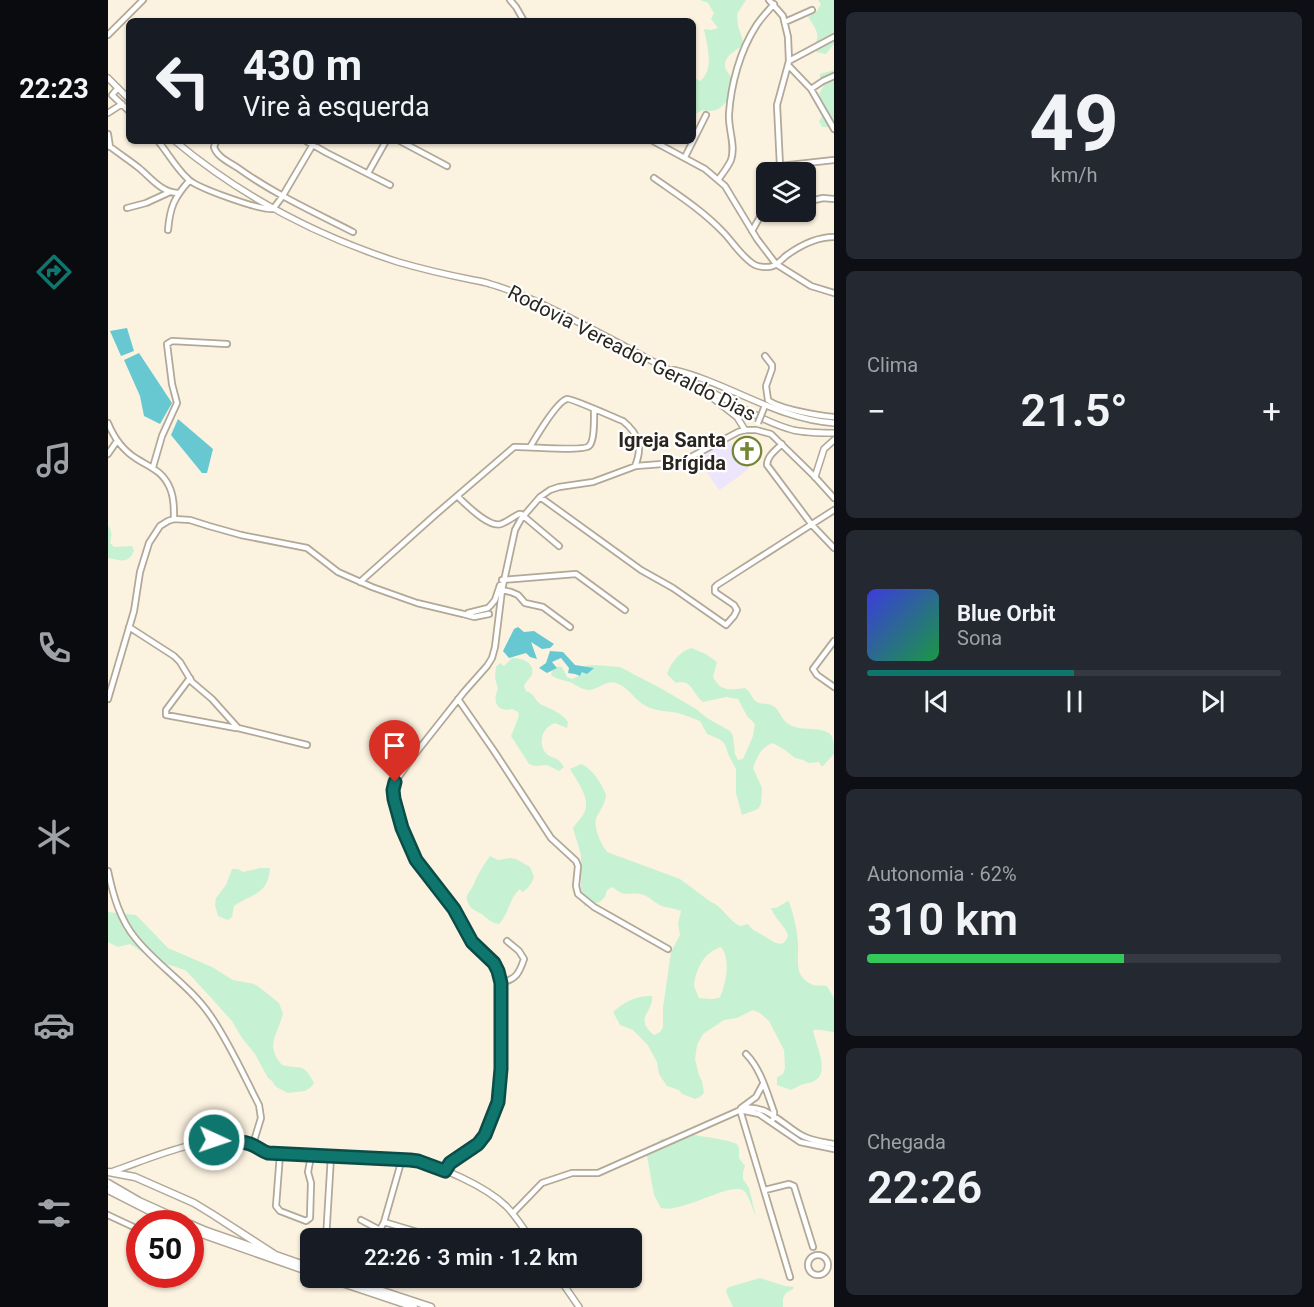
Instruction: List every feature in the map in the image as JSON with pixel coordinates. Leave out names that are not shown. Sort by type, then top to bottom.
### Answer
[{"type":"highway","points":[[109,1172],[135,1177],[194,1203],[273,1254]]},
{"type":"highway","points":[[108,1183],[160,1210]]},
{"type":"highway","points":[[108,1190],[146,1210]]},
{"type":"highway","points":[[204,1230],[300,1263]]},
{"type":"highway","points":[[204,1235],[300,1268]]},
{"type":"highway","points":[[357,1288],[414,1307]]},
{"type":"highway","points":[[373,1288],[431,1307]]},
{"type":"main road","points":[[108,78],[126,96]]},
{"type":"main road","name":"Rodovia Vereador Geraldo Dias","points":[[179,144],[214,172],[273,209],[308,227],[399,262],[505,288],[551,308],[698,386],[782,426],[801,431],[834,433]]},
{"type":"main road","points":[[666,368],[693,375],[791,416],[834,423]]},
{"type":"main road","points":[[698,386],[737,417],[745,430]]},
{"type":"main road","points":[[815,477],[824,449],[834,440]]},
{"type":"main road","points":[[109,1172],[188,1146],[214,1140],[253,1144],[268,1153],[418,1161],[487,1191],[513,1213],[523,1228]]},
{"type":"main road","points":[[566,1288],[579,1307]]},
{"type":"street","points":[[108,35],[143,0]]},
{"type":"street","points":[[510,0],[522,18]]},
{"type":"street","points":[[769,0],[783,16],[788,37],[788,63],[777,105],[780,162]]},
{"type":"street","points":[[718,180],[732,157],[729,113],[733,86],[742,56],[757,24],[774,4]]},
{"type":"street","points":[[785,22],[812,9]]},
{"type":"street","points":[[788,63],[834,37]]},
{"type":"street","points":[[788,63],[811,89],[834,129]]},
{"type":"street","points":[[811,89],[834,76]]},
{"type":"street","points":[[118,88],[112,95],[126,108]]},
{"type":"street","points":[[108,113],[122,104]]},
{"type":"street","points":[[696,135],[706,115]]},
{"type":"street","points":[[108,134],[109,146],[170,192],[178,193]]},
{"type":"street","points":[[160,144],[189,181],[261,209],[273,209],[313,144]]},
{"type":"street","points":[[215,144],[214,147],[218,154],[254,180],[282,197],[353,232]]},
{"type":"street","points":[[316,144],[390,185]]},
{"type":"street","points":[[368,172],[384,144]]},
{"type":"street","points":[[406,144],[447,166]]},
{"type":"street","points":[[659,144],[705,169],[729,190],[752,231],[776,264],[811,286],[834,293]]},
{"type":"street","points":[[685,157],[692,144]]},
{"type":"street","points":[[816,162],[834,160]]},
{"type":"street","points":[[654,178],[700,210],[755,266],[772,266],[807,243],[834,237]]},
{"type":"street","points":[[168,230],[172,206],[178,193],[189,181]]},
{"type":"street","points":[[127,208],[146,203],[170,192]]},
{"type":"street","points":[[816,200],[834,199]]},
{"type":"street","points":[[752,231],[757,222]]},
{"type":"street","points":[[153,467],[162,436],[177,403],[167,344],[172,341],[227,344]]},
{"type":"street","points":[[756,430],[766,404],[766,386],[772,369],[772,365],[765,356]]},
{"type":"street","points":[[530,447],[558,404],[572,399],[627,424],[640,443],[635,466]]},
{"type":"street","points":[[766,404],[771,403],[834,417]]},
{"type":"street","points":[[360,582],[514,447],[586,448],[590,446],[593,440],[594,410]]},
{"type":"street","points":[[108,423],[117,441],[128,452],[153,467],[164,477],[171,489],[174,519]]},
{"type":"street","points":[[496,628],[488,611],[503,580],[515,530],[540,497],[550,490],[593,482],[635,466],[675,463],[738,432],[756,430],[771,434],[834,498]]},
{"type":"street","points":[[108,454],[117,441]]},
{"type":"street","points":[[782,444],[769,457],[767,465],[812,525],[834,548]]},
{"type":"street","points":[[639,456],[645,465]]},
{"type":"street","points":[[457,496],[485,520],[494,524],[502,524],[519,514],[524,516],[559,546]]},
{"type":"street","points":[[540,497],[640,570],[673,588],[726,625],[737,610],[734,605],[715,592],[717,585],[834,510]]},
{"type":"street","points":[[108,699],[134,611],[140,572],[149,543],[160,526],[174,519],[190,520],[241,535],[307,548],[338,572],[417,603],[474,616],[493,616],[497,615],[499,610]]},
{"type":"street","points":[[503,580],[576,574],[625,610]]},
{"type":"street","points":[[445,1171],[450,1163],[478,1144],[485,1135],[498,1102],[501,1069],[501,983],[494,963],[472,942],[454,909],[416,860],[402,828],[393,790],[400,775],[492,658],[503,580]]},
{"type":"street","points":[[502,590],[511,591],[525,603],[543,607],[570,627]]},
{"type":"street","points":[[463,614],[495,605],[499,610]]},
{"type":"street","points":[[129,627],[174,656],[192,682],[212,699],[238,728]]},
{"type":"street","points":[[834,641],[813,669],[834,687]]},
{"type":"street","points":[[190,678],[166,710],[166,715],[238,728],[307,745]]},
{"type":"street","points":[[458,699],[551,838],[576,861],[578,894],[600,911],[668,949]]},
{"type":"street","points":[[108,871],[120,912],[135,938],[210,1014],[259,1105],[261,1118],[253,1144]]},
{"type":"street","points":[[501,983],[514,979],[524,959],[519,951],[507,941]]},
{"type":"street","points":[[746,1054],[754,1061],[773,1108],[773,1119]]},
{"type":"street","points":[[740,1110],[756,1097],[763,1084]]},
{"type":"street","points":[[513,1213],[542,1184],[572,1173],[598,1173],[740,1110],[752,1107],[760,1108],[800,1142],[834,1149]]},
{"type":"street","points":[[740,1110],[790,1277]]},
{"type":"street","points":[[773,1119],[803,1137],[834,1144]]},
{"type":"street","points":[[280,1154],[276,1206],[280,1212],[306,1221],[310,1218],[311,1183],[308,1172],[311,1155]]},
{"type":"street","points":[[327,1228],[331,1156]]},
{"type":"street","points":[[381,1228],[402,1159]]},
{"type":"street","points":[[765,1190],[789,1184],[794,1186],[813,1247]]},
{"type":"street","points":[[108,1215],[126,1223]]},
{"type":"street","points":[[361,1220],[376,1228]]},
{"type":"street","points":[[384,1222],[404,1228]]},
{"type":"street","points":[[814,1256],[821,1256],[827,1263],[825,1272],[820,1275],[813,1274],[808,1266],[809,1260],[814,1256]]},
{"type":"street","points":[[827,1263],[834,1261]]},
{"type":"shaded area","points":[[728,440],[749,468],[719,490],[697,458]]},
{"type":"green space","points":[[700,0],[746,0],[737,14],[744,44],[726,61],[725,67],[732,79],[732,87],[725,104],[715,110],[703,110],[696,114],[696,79],[700,81],[705,76],[709,64],[704,29],[718,28],[711,19],[714,13],[708,3]]},
{"type":"green space","points":[[818,0],[834,0],[834,44],[826,54],[816,52],[819,47],[814,45],[817,34],[808,17],[817,11],[821,4]]},
{"type":"green space","points":[[834,70],[834,127],[822,127],[819,121],[824,104],[817,98],[827,80],[820,78],[820,74]]},
{"type":"green space","points":[[108,525],[111,534],[110,543],[114,547],[132,546],[134,551],[126,560],[108,558]]},
{"type":"green space","points":[[691,648],[706,654],[717,662],[713,677],[723,688],[745,688],[757,702],[775,707],[785,722],[790,725],[827,732],[831,735],[834,754],[822,767],[819,762],[809,763],[795,758],[773,743],[765,747],[753,768],[762,788],[761,804],[758,809],[742,815],[736,793],[736,769],[723,742],[707,734],[700,721],[678,713],[646,706],[624,687],[613,682],[588,690],[551,675],[558,667],[562,667],[567,677],[572,679],[582,674],[578,669],[583,666],[620,667],[662,689],[730,731],[733,736],[735,754],[738,760],[743,759],[753,736],[755,724],[747,716],[738,699],[726,697],[703,702],[689,685],[676,683],[667,674],[676,658]]},
{"type":"green space","points":[[512,658],[523,660],[531,666],[532,674],[524,686],[526,691],[532,694],[539,703],[560,714],[568,722],[567,728],[555,723],[550,725],[542,738],[546,753],[558,760],[564,767],[559,771],[547,765],[529,764],[511,736],[519,716],[518,712],[499,708],[497,705],[496,667],[500,663],[504,666]]},
{"type":"green space","points":[[581,764],[586,767],[596,777],[606,794],[597,816],[596,830],[607,852],[680,879],[740,926],[748,924],[755,931],[781,944],[788,935],[771,908],[789,902],[797,934],[800,973],[813,985],[827,986],[834,998],[834,1032],[813,1030],[822,1065],[819,1077],[814,1081],[791,1090],[777,1085],[777,1077],[783,1074],[785,1068],[784,1050],[769,1021],[753,1010],[737,1018],[724,1020],[703,1034],[697,1045],[695,1059],[704,1093],[700,1097],[695,1099],[667,1086],[659,1074],[657,1062],[647,1044],[633,1030],[620,1025],[613,1012],[631,1000],[652,996],[645,1024],[654,1035],[660,1032],[663,1027],[663,1008],[671,952],[680,935],[678,924],[681,911],[662,906],[643,895],[623,894],[613,887],[607,890],[602,900],[584,906],[581,888],[581,855],[573,828],[585,811],[586,800],[570,769]],"holes":[[[721,947],[727,971],[721,995],[719,998],[712,999],[699,998],[694,986],[702,962],[709,953]]]},
{"type":"green space","points":[[490,856],[498,860],[516,859],[530,867],[534,877],[526,889],[522,892],[520,889],[516,893],[499,924],[472,909],[467,900],[480,871]]},
{"type":"green space","points":[[270,868],[269,877],[263,888],[234,906],[232,917],[228,920],[218,916],[216,898],[226,885],[232,869],[243,872]]},
{"type":"green space","points":[[108,912],[136,915],[168,948],[212,967],[233,980],[254,984],[279,1003],[283,1014],[274,1040],[274,1052],[282,1065],[304,1069],[314,1083],[311,1087],[305,1091],[288,1093],[276,1087],[232,1021],[185,970],[154,960],[130,944],[118,947],[108,942]]},
{"type":"green space","points":[[691,1134],[737,1144],[739,1158],[745,1166],[743,1179],[749,1188],[756,1217],[746,1193],[738,1189],[728,1190],[670,1209],[661,1208],[654,1195],[647,1156],[661,1139]]},
{"type":"green space","points":[[760,1278],[794,1287],[783,1298],[783,1307],[733,1307],[726,1290],[729,1287]]},
{"type":"water","points":[[127,328],[134,351],[121,356],[110,331]]},
{"type":"water","points":[[139,353],[172,403],[160,424],[144,416],[140,396],[124,360]]},
{"type":"water","points":[[178,419],[213,449],[207,473],[202,473],[171,435]]},
{"type":"water","points":[[518,627],[524,632],[534,631],[554,644],[550,648],[542,649],[531,642],[537,659],[526,653],[509,658],[503,651],[514,629]]},
{"type":"water","points":[[550,651],[563,652],[575,665],[594,668],[587,674],[582,672],[580,676],[568,673],[569,668],[561,658],[552,662],[557,668],[547,673],[539,668],[546,663]]},
{"type":"place","name":"Igreja Santa Brígida","points":[[747,451]]},
{"type":"route","points":[[214,1140],[253,1144],[268,1153],[418,1161],[445,1171],[450,1163],[478,1144],[485,1135],[498,1102],[501,1069],[501,983],[498,971],[494,963],[472,942],[454,909],[416,860],[402,828],[394,799],[395,782]]}]
